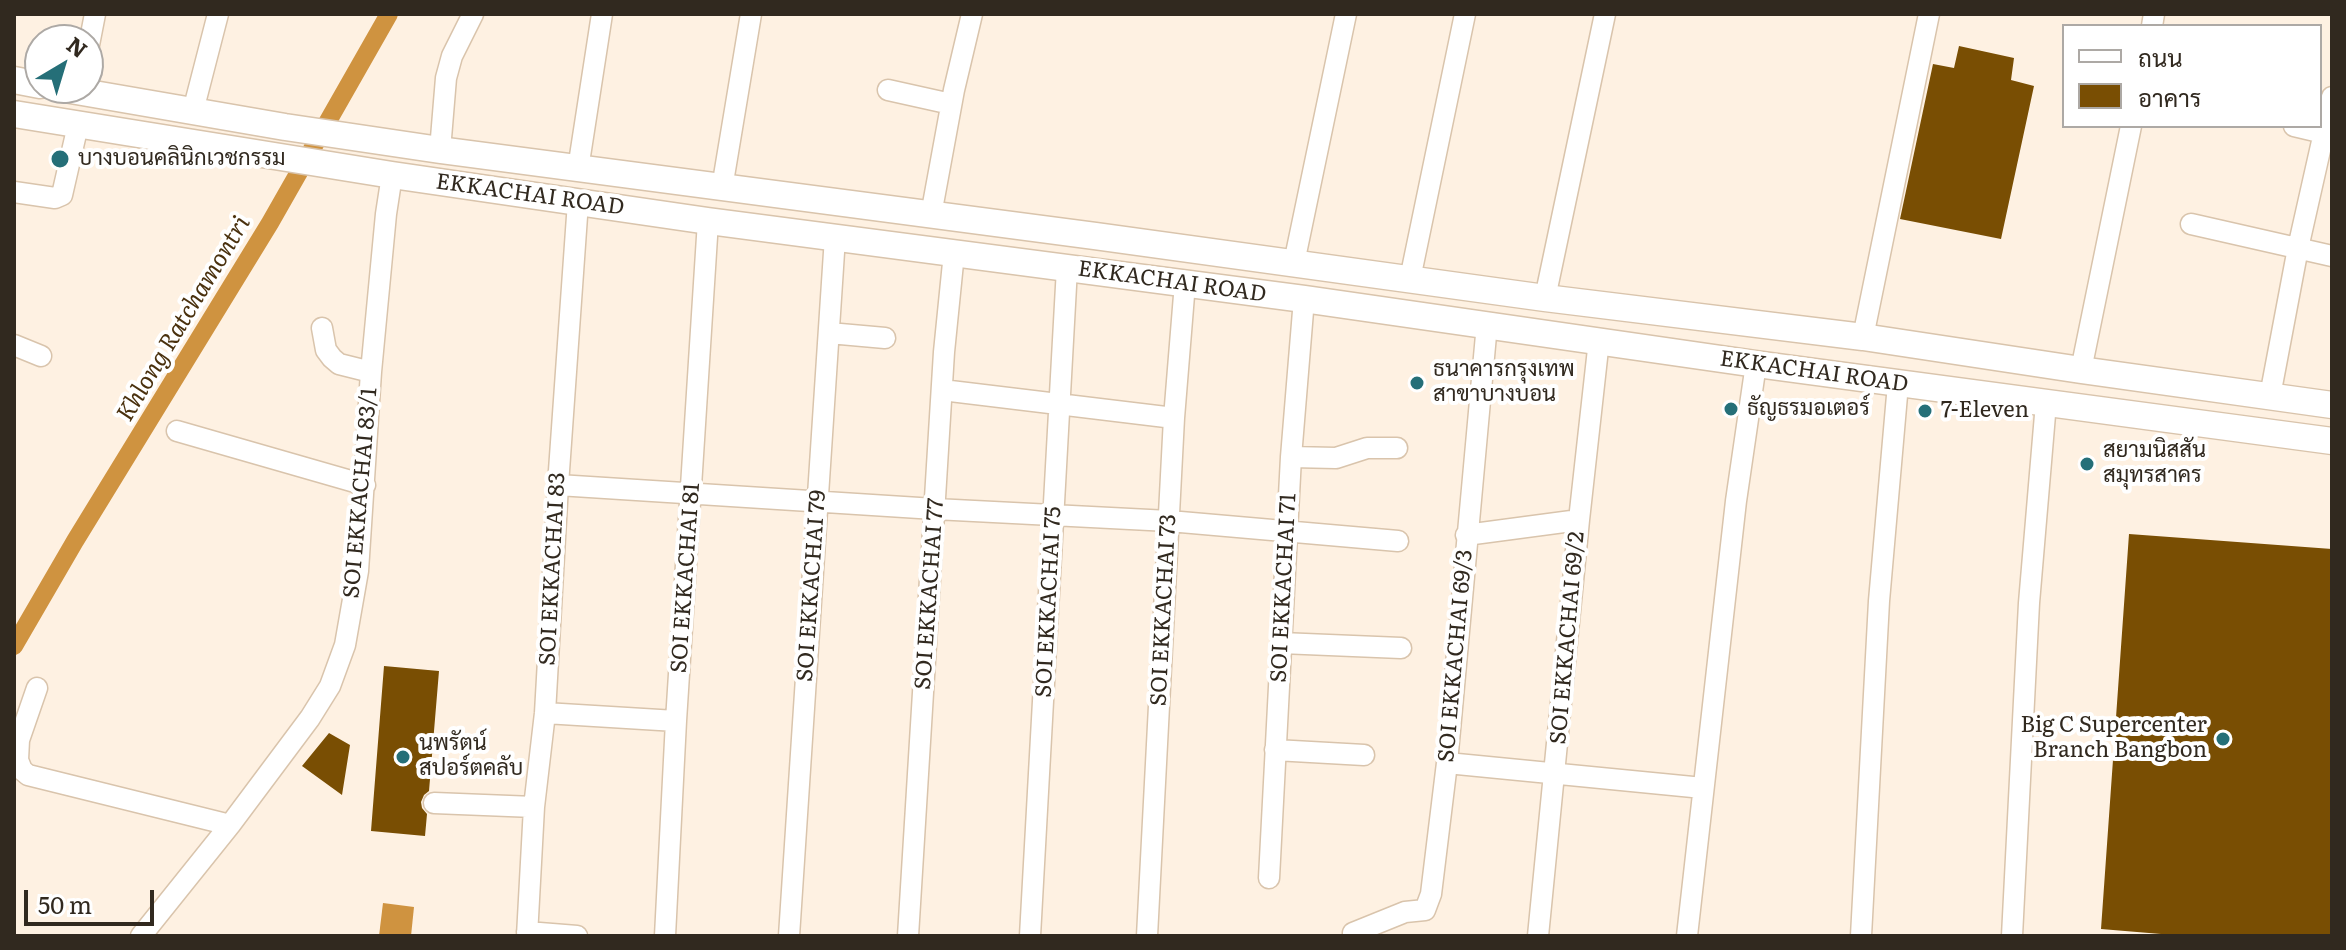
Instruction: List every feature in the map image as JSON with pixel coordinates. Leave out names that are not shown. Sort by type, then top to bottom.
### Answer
[{"type":"main road","name":"EKKACHAI ROAD","points":[[104,95],[285,127],[440,150],[1545,298],[1863,337],[2332,405]]},
{"type":"main road","name":"EKKACHAI ROAD","points":[[14,114],[331,166],[708,221],[1304,299],[1898,384],[2332,441]]},
{"type":"main road","points":[[1001,259],[1006,224]]},
{"type":"street","points":[[193,111],[218,14]]},
{"type":"street","points":[[440,150],[446,78],[452,56],[473,14]]},
{"type":"street","points":[[578,169],[602,14]]},
{"type":"street","points":[[722,188],[751,14]]},
{"type":"street","points":[[931,215],[951,104],[972,14]]},
{"type":"street","points":[[1294,263],[1346,14]]},
{"type":"street","points":[[1410,279],[1465,14]]},
{"type":"street","points":[[1545,298],[1605,14]]},
{"type":"street","points":[[1863,337],[1929,14]]},
{"type":"street","points":[[888,90],[951,104]]},
{"type":"street","points":[[2270,396],[2298,248],[2329,134],[2332,97]]},
{"type":"street","points":[[14,192],[55,198],[62,195],[78,125]]},
{"type":"street","points":[[2081,370],[2131,128]]},
{"type":"street","points":[[2303,128],[2329,134]]},
{"type":"street","name":"SOI EKKACHAI 83/1","points":[[141,936],[310,718],[330,686],[345,645],[358,571],[371,372],[392,175]]},
{"type":"street","name":"SOI EKKACHAI 83","points":[[527,934],[534,807],[545,713],[578,202]]},
{"type":"street","name":"SOI EKKACHAI 81","points":[[665,936],[708,221]]},
{"type":"street","points":[[2191,224],[2332,256]]},
{"type":"street","name":"SOI EKKACHAI 79","points":[[789,936],[835,237]]},
{"type":"street","name":"SOI EKKACHAI 77","points":[[908,936],[942,390],[954,253]]},
{"type":"street","name":"SOI EKKACHAI 75","points":[[1030,936],[1067,268]]},
{"type":"street","name":"SOI EKKACHAI 73","points":[[1147,936],[1174,418],[1185,283]]},
{"type":"street","name":"SOI EKKACHAI 71","points":[[1269,878],[1291,457],[1304,299]]},
{"type":"street","name":"SOI EKKACHAI 69/3","points":[[1353,933],[1391,916],[1427,908],[1431,894],[1447,763],[1487,324]]},
{"type":"street","points":[[322,328],[326,350],[332,358],[339,364],[371,372]]},
{"type":"street","points":[[829,333],[885,338]]},
{"type":"street","name":"SOI EKKACHAI 69/2","points":[[1538,936],[1599,340]]},
{"type":"street","points":[[14,345],[41,356]]},
{"type":"street","points":[[1687,936],[1736,501],[1756,364]]},
{"type":"street","points":[[1861,936],[1879,601],[1898,384]]},
{"type":"street","points":[[942,390],[1174,418]]},
{"type":"street","points":[[2012,936],[2029,603],[2046,403]]},
{"type":"street","points":[[177,431],[365,485]]},
{"type":"street","points":[[1291,457],[1336,458],[1367,448],[1397,448]]},
{"type":"street","points":[[558,485],[1169,521],[1398,541]]},
{"type":"street","points":[[1466,535],[1579,520]]},
{"type":"street","points":[[1281,643],[1401,648]]},
{"type":"street","points":[[37,688],[19,740],[18,760],[28,775],[230,825]]},
{"type":"street","points":[[545,713],[676,721]]},
{"type":"street","points":[[1275,750],[1364,755]]},
{"type":"street","points":[[1447,763],[1703,788]]},
{"type":"street","points":[[434,803],[534,807]]},
{"type":"street","points":[[527,934],[577,936]]},
{"type":"shaded area","points":[[383,903],[414,907],[411,936],[379,936]]},
{"type":"building","points":[[1959,46],[2014,58],[2011,80],[2034,86],[2001,239],[1900,219],[1933,64],[1954,68]]},
{"type":"building","name":"Big C Supercenter Branch Bangbon","points":[[2129,534],[2332,549],[2332,936],[2185,936],[2101,929]]},
{"type":"building","points":[[384,666],[439,671],[429,791],[421,802],[427,814],[425,836],[371,831]]},
{"type":"building","points":[[329,733],[350,745],[342,795],[302,766]]},
{"type":"waterway","name":"Khlong Ratchamontri","points":[[14,646],[270,223],[389,14]]},
{"type":"place","name":"บางบอนคลินิกเวชกรรม","points":[[60,159]]},
{"type":"place","name":"ธนาคารกรุงเทพ สาขาบางบอน","points":[[1417,383]]},
{"type":"place","name":"ธัญธรมอเตอร์","points":[[1731,409]]},
{"type":"place","name":"7-Eleven","points":[[1925,411]]},
{"type":"place","name":"สยามนิสสัน สมุทรสาคร","points":[[2087,464]]},
{"type":"place","name":"Big C Supercenter Branch Bangbon","points":[[2223,739]]},
{"type":"place","name":"นพรัตน์ สปอร์ตคลับ","points":[[403,757]]}]
